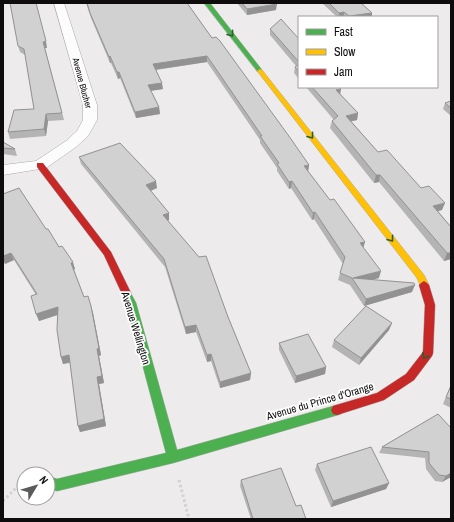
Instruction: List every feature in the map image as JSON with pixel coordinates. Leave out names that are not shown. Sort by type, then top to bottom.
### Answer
[{"type":"street","name":"Avenue Blucher","points":[[40,164],[71,144],[83,133],[90,120],[90,105],[59,3]]},
{"type":"street","name":"Avenue du Prince d'Orange","points":[[56,485],[174,457],[380,397],[410,378],[428,353],[430,305],[421,277],[207,3]]},
{"type":"street","points":[[3,170],[40,164]]},
{"type":"street","name":"Avenue Wellington","points":[[40,164],[108,254],[131,303],[174,457]]},
{"type":"path","points":[[174,457],[189,519]]},
{"type":"path","points":[[3,501],[16,488]]},
{"type":"building","points":[[10,3],[36,3],[46,41],[43,42],[62,113],[46,114],[44,129],[8,132],[14,110],[34,109],[24,49],[18,46]]},
{"type":"building","points":[[87,3],[187,3],[212,38],[216,37],[220,41],[309,165],[304,166],[330,200],[334,199],[365,242],[360,243],[381,271],[353,278],[414,283],[415,285],[366,299],[352,278],[340,273],[345,257],[292,181],[289,182],[277,164],[279,163],[260,136],[262,136],[207,56],[153,64],[162,83],[148,85],[159,107],[135,112],[119,72],[117,72],[110,56],[109,57]]},
{"type":"building","points":[[242,3],[275,3],[277,4],[247,9]]},
{"type":"building","points":[[329,3],[361,3],[372,13],[349,16],[344,12],[339,13]]},
{"type":"building","points":[[281,19],[298,38],[298,61],[270,29]]},
{"type":"building","points":[[313,88],[340,88],[341,89],[336,90],[358,113],[346,116],[378,152],[387,150],[421,188],[429,186],[445,203],[433,206],[451,227],[451,253],[447,253],[380,175],[376,175],[332,121],[338,116]]},
{"type":"building","points":[[451,101],[451,108],[445,103]]},
{"type":"building","points":[[3,142],[15,149],[3,148]]},
{"type":"building","points":[[120,143],[156,181],[146,185],[169,213],[163,215],[199,257],[206,256],[228,317],[251,373],[220,382],[211,354],[207,355],[196,325],[185,327],[164,259],[79,157]]},
{"type":"building","points":[[19,188],[59,247],[62,246],[73,262],[71,263],[84,297],[88,296],[99,348],[97,349],[102,376],[97,377],[104,419],[78,426],[69,355],[61,357],[57,330],[58,307],[36,314],[31,296],[37,294],[11,253],[3,256],[3,194]]},
{"type":"building","points":[[366,306],[392,323],[361,358],[334,340]]},
{"type":"building","points":[[308,334],[326,367],[296,376],[279,343]]},
{"type":"building","points":[[451,386],[451,399],[446,397]]},
{"type":"building","points":[[438,414],[451,428],[451,473],[446,476],[439,475],[429,463],[429,452],[382,447]]},
{"type":"building","points":[[371,447],[389,483],[333,501],[317,464]]},
{"type":"building","points":[[281,468],[296,506],[301,505],[306,519],[253,519],[241,480]]},
{"type":"traffic: fast","points":[[207,3],[260,71]]},
{"type":"traffic: fast","points":[[126,293],[131,303],[173,457]]},
{"type":"traffic: fast","points":[[56,485],[173,457],[337,410]]},
{"type":"traffic: slow","points":[[260,71],[421,277],[424,285]]},
{"type":"traffic: jam","points":[[40,165],[108,254],[126,293]]},
{"type":"traffic: jam","points":[[337,410],[380,397],[410,377],[428,353],[430,305],[424,285]]}]
